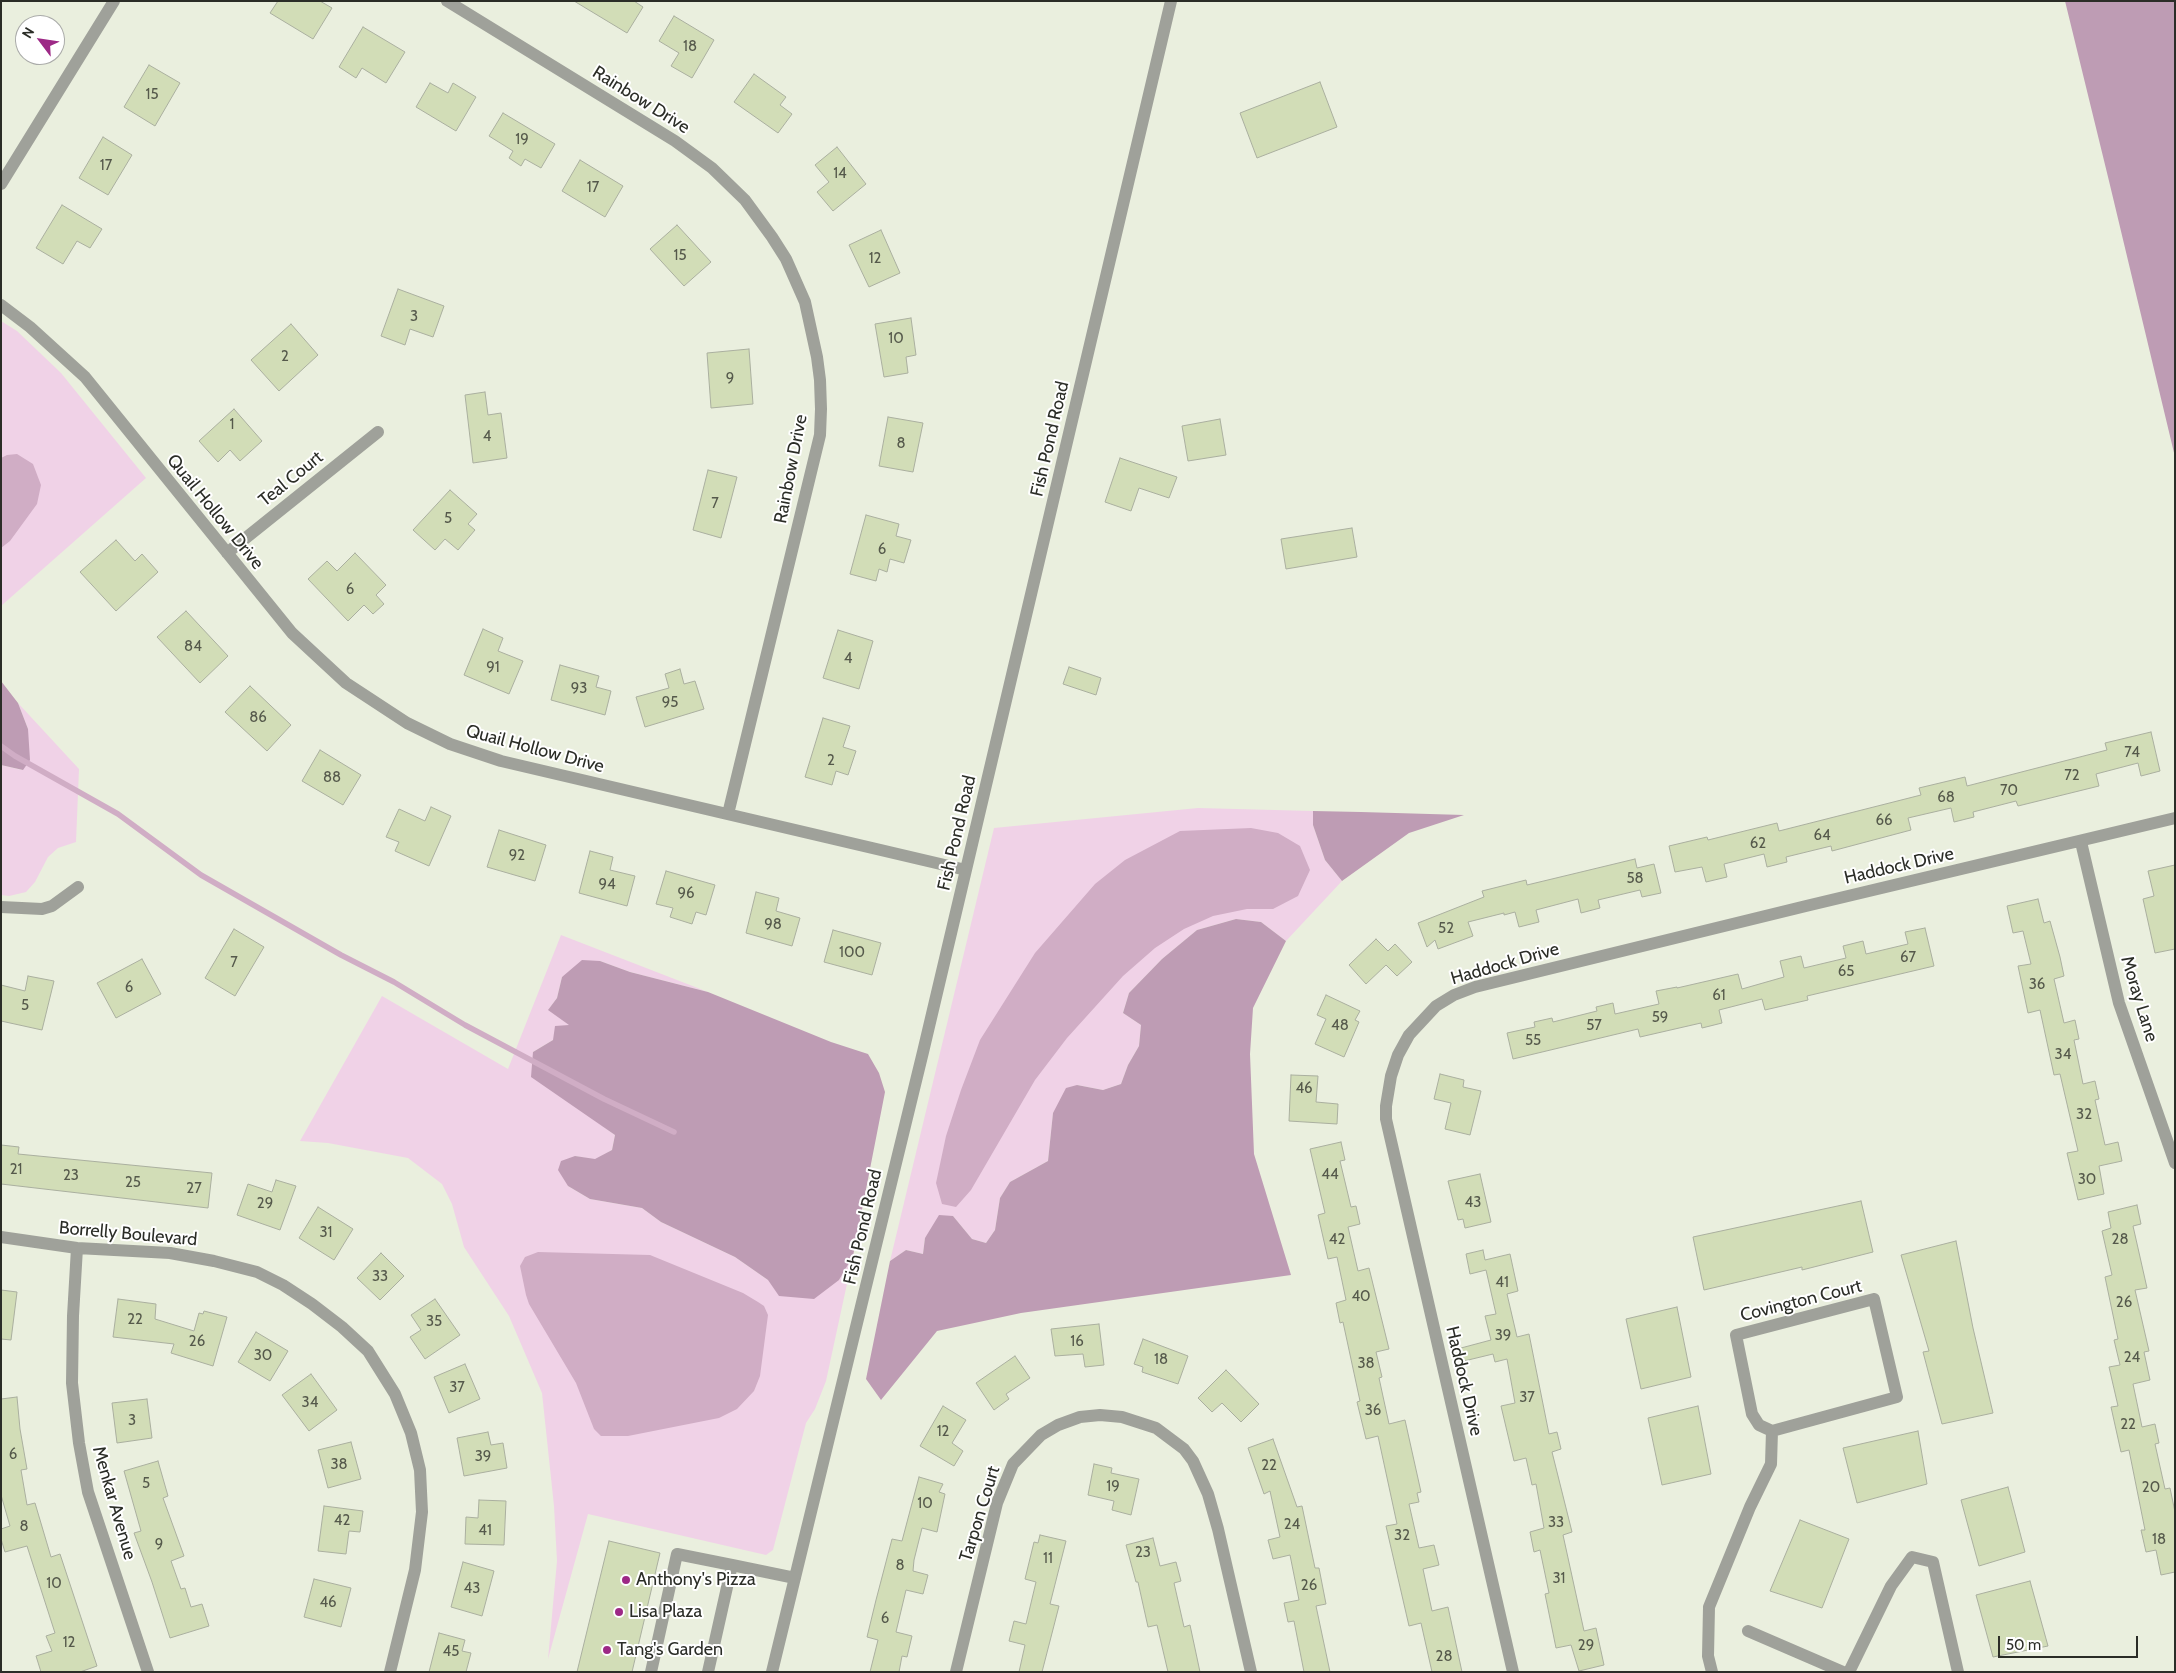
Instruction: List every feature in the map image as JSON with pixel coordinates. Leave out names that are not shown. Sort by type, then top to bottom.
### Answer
[{"type":"street","points":[[1,184],[114,1]]},
{"type":"street","name":"Rainbow Drive","points":[[447,1],[675,141],[712,168],[745,200],[772,237],[786,259],[805,302],[820,380],[820,435],[728,814]]},
{"type":"street","name":"Fish Pond Road","points":[[772,1672],[966,870],[1170,1]]},
{"type":"street","name":"Quail Hollow Drive","points":[[1,305],[30,327],[85,377],[292,633],[352,687],[407,723],[450,744],[478,754],[966,870]]},
{"type":"street","name":"Teal Court","points":[[226,553],[378,432]]},
{"type":"street","name":"Haddock Drive","points":[[1513,1672],[1386,1119],[1390,1076],[1398,1055],[1409,1035],[1436,1006],[1454,995],[1474,988],[2175,818]]},
{"type":"street","name":"Moray Lane","points":[[2081,842],[2119,1002],[2175,1162]]},
{"type":"street","points":[[1,907],[42,909],[58,903],[78,887]]},
{"type":"street","name":"Borrelly Boulevard","points":[[1,1237],[77,1248],[170,1253],[214,1261],[256,1272],[283,1285],[312,1304],[342,1327],[368,1351],[395,1394],[412,1433],[420,1470],[422,1512],[415,1570],[390,1672]]},
{"type":"street","name":"Menkar Avenue","points":[[77,1248],[72,1384],[78,1443],[88,1492],[148,1672]]},
{"type":"street","name":"Covington Court","points":[[1874,1299],[1897,1397],[1772,1431],[1759,1425],[1752,1414],[1736,1335],[1874,1299]]},
{"type":"street","name":"Tarpon Court","points":[[956,1672],[997,1503],[1013,1464],[1041,1435],[1058,1425],[1080,1417],[1100,1415],[1122,1416],[1156,1428],[1184,1449],[1193,1461],[1208,1494],[1218,1529],[1251,1672]]},
{"type":"street","points":[[1712,1672],[1708,1656],[1709,1607],[1750,1506],[1771,1464],[1772,1431]]},
{"type":"street","points":[[651,1672],[678,1554],[796,1578]]},
{"type":"street","points":[[1849,1672],[1891,1586],[1912,1557],[1933,1562],[1958,1672]]},
{"type":"street","points":[[708,1672],[732,1564]]},
{"type":"street","points":[[1748,1631],[1843,1672]]},
{"type":"shaded area","points":[[2065,1],[2175,1],[2175,457],[2109,181]]},
{"type":"shaded area","points":[[1,321],[17,331],[61,373],[146,478],[1,606]]},
{"type":"shaded area","points":[[17,454],[33,464],[41,485],[37,504],[10,541],[1,548],[1,458]]},
{"type":"shaded area","points":[[1,681],[18,703],[28,729],[30,760],[23,770],[1,765]]},
{"type":"shaded area","points":[[18,703],[79,769],[76,842],[58,848],[48,857],[35,882],[26,892],[9,896],[1,895],[1,765],[22,770],[28,729]]},
{"type":"shaded area","points":[[1198,808],[1313,811],[1313,825],[1325,860],[1342,881],[1286,941],[1261,922],[1236,919],[1197,930],[1162,959],[1129,993],[1123,1013],[1141,1025],[1139,1046],[1128,1065],[1121,1084],[1103,1090],[1077,1085],[1053,1113],[1048,1161],[1010,1182],[1000,1198],[995,1230],[986,1243],[972,1239],[953,1216],[925,1238],[923,1254],[906,1250],[890,1261],[994,828]]},
{"type":"shaded area","points":[[1313,811],[1464,815],[1409,833],[1342,881],[1325,860],[1313,825]]},
{"type":"shaded area","points":[[1251,828],[1278,833],[1300,846],[1310,870],[1298,896],[1273,909],[1247,909],[1213,916],[1184,929],[1155,948],[1123,976],[1067,1038],[1035,1080],[971,1190],[956,1207],[942,1204],[936,1183],[946,1136],[961,1090],[980,1040],[1035,953],[1095,884],[1125,860],[1180,831]]},
{"type":"shaded area","points":[[1236,919],[1261,922],[1286,941],[1253,1008],[1250,1054],[1254,1154],[1291,1275],[1021,1313],[937,1331],[881,1400],[866,1379],[890,1261],[906,1250],[923,1254],[925,1238],[939,1215],[953,1216],[972,1239],[986,1243],[995,1230],[1000,1198],[1010,1182],[1048,1161],[1053,1113],[1066,1088],[1077,1085],[1103,1090],[1121,1084],[1128,1065],[1139,1046],[1141,1025],[1123,1013],[1129,993],[1162,959],[1197,930]]},
{"type":"shaded area","points":[[561,935],[708,992],[630,972],[600,961],[562,977],[557,998],[549,1009],[570,1025],[553,1040],[533,1052],[588,1115],[615,1135],[612,1150],[595,1160],[575,1156],[568,1186],[590,1199],[642,1208],[661,1222],[735,1257],[768,1280],[839,1280],[853,1256],[826,1381],[815,1409],[806,1423],[773,1550],[766,1555],[588,1514],[548,1659],[557,1561],[554,1506],[542,1393],[509,1316],[464,1247],[452,1204],[442,1184],[408,1158],[328,1143],[300,1141],[382,996],[508,1069]]},
{"type":"shaded area","points":[[582,960],[600,961],[630,972],[708,992],[831,1042],[868,1054],[879,1073],[885,1092],[853,1256],[839,1280],[814,1299],[779,1296],[768,1280],[735,1257],[661,1222],[642,1208],[590,1199],[568,1186],[558,1170],[561,1161],[575,1156],[595,1159],[612,1150],[615,1135],[531,1077],[533,1052],[553,1040],[555,1026],[569,1025],[548,1010],[557,998],[562,977]]},
{"type":"shaded area","points":[[538,1252],[650,1255],[743,1293],[758,1302],[764,1306],[768,1315],[760,1376],[754,1391],[737,1409],[719,1418],[628,1436],[601,1436],[594,1429],[576,1383],[529,1304],[520,1266],[525,1257]]},
{"type":"building","points":[[278,1],[320,1],[332,8],[313,39],[270,13]]},
{"type":"building","points":[[574,1],[634,1],[643,7],[627,33]]},
{"type":"building","points":[[674,16],[714,40],[692,78],[671,66],[679,53],[659,41]]},
{"type":"building","points":[[363,27],[405,52],[386,83],[362,68],[356,78],[339,67]]},
{"type":"building","points":[[149,65],[180,83],[155,126],[124,107]]},
{"type":"building","points":[[754,74],[786,97],[780,105],[792,114],[778,133],[734,102]]},
{"type":"building","points":[[1320,82],[1337,127],[1257,158],[1240,113]]},
{"type":"building","points":[[430,83],[448,93],[453,83],[476,97],[456,131],[416,107]]},
{"type":"building","points":[[503,113],[555,144],[541,168],[525,159],[521,166],[509,158],[513,151],[489,136]]},
{"type":"building","points":[[103,137],[132,155],[108,195],[79,178]]},
{"type":"building","points":[[837,147],[866,184],[833,211],[817,192],[829,182],[815,165]]},
{"type":"building","points":[[580,160],[623,186],[605,217],[562,191]]},
{"type":"building","points":[[62,205],[102,229],[90,248],[77,241],[63,264],[36,248]]},
{"type":"building","points":[[677,225],[711,262],[684,286],[650,249]]},
{"type":"building","points":[[881,230],[900,273],[869,287],[849,245]]},
{"type":"building","points":[[398,289],[444,306],[433,337],[410,329],[405,345],[381,336]]},
{"type":"building","points":[[911,318],[916,355],[906,357],[908,373],[884,377],[875,324]]},
{"type":"building","points":[[291,324],[318,355],[279,391],[251,360]]},
{"type":"building","points":[[749,349],[753,404],[711,408],[707,353]]},
{"type":"building","points":[[485,392],[488,415],[501,413],[507,458],[473,463],[465,395]]},
{"type":"building","points":[[234,409],[262,441],[240,461],[230,450],[218,462],[199,441]]},
{"type":"building","points":[[888,417],[923,423],[913,472],[879,466]]},
{"type":"building","points":[[1220,419],[1226,455],[1188,461],[1182,426]]},
{"type":"building","points":[[1120,458],[1177,477],[1169,498],[1139,488],[1131,511],[1105,502]]},
{"type":"building","points":[[708,470],[737,477],[721,538],[693,530]]},
{"type":"building","points":[[450,490],[477,514],[468,524],[475,530],[458,550],[445,539],[435,550],[413,530]]},
{"type":"building","points":[[866,515],[899,524],[896,536],[911,540],[904,563],[890,559],[887,572],[879,569],[876,581],[850,574]]},
{"type":"building","points":[[1352,528],[1357,557],[1286,569],[1281,539]]},
{"type":"building","points":[[116,540],[135,561],[142,554],[158,572],[116,611],[80,572]]},
{"type":"building","points":[[355,553],[386,585],[376,595],[384,604],[373,614],[364,605],[348,621],[308,579],[327,561],[337,571]]},
{"type":"building","points":[[186,611],[228,656],[200,683],[157,637]]},
{"type":"building","points":[[483,629],[503,638],[498,651],[523,661],[509,694],[464,675]]},
{"type":"building","points":[[838,630],[873,641],[859,689],[823,678]]},
{"type":"building","points":[[560,665],[599,676],[596,687],[611,691],[605,715],[551,700]]},
{"type":"building","points":[[1069,667],[1101,678],[1096,695],[1063,684]]},
{"type":"building","points":[[680,669],[684,684],[695,681],[704,709],[645,727],[636,697],[669,688],[665,674]]},
{"type":"building","points":[[250,686],[291,725],[267,751],[225,712]]},
{"type":"building","points":[[823,718],[850,726],[843,747],[856,751],[848,775],[836,771],[832,785],[805,777]]},
{"type":"building","points":[[2151,732],[2160,771],[2141,776],[2138,763],[2096,774],[2099,786],[2018,806],[2016,801],[1973,812],[1974,817],[1954,822],[1951,808],[1908,818],[1911,830],[1832,851],[1831,846],[1786,857],[1787,862],[1767,867],[1764,854],[1724,864],[1727,877],[1706,882],[1702,867],[1675,872],[1669,846],[1707,837],[1708,840],[1777,823],[1779,831],[1921,795],[1919,788],[1965,777],[1967,786],[2107,750],[2105,743]]},
{"type":"building","points":[[320,750],[361,775],[343,805],[302,781]]},
{"type":"building","points":[[431,807],[451,816],[429,866],[395,851],[399,842],[386,837],[399,809],[425,821]]},
{"type":"building","points":[[499,830],[546,845],[535,881],[487,867]]},
{"type":"building","points":[[590,851],[613,857],[610,870],[635,876],[627,906],[579,893]]},
{"type":"building","points":[[1635,859],[1637,868],[1654,864],[1661,893],[1642,897],[1640,890],[1598,900],[1600,908],[1581,913],[1578,899],[1536,910],[1539,922],[1519,927],[1515,912],[1468,922],[1473,936],[1438,949],[1435,940],[1427,947],[1418,923],[1484,897],[1482,891],[1526,880],[1527,885]]},
{"type":"building","points":[[2175,865],[2175,949],[2155,953],[2143,899],[2154,896],[2148,871]]},
{"type":"building","points":[[666,871],[715,885],[706,915],[696,912],[692,924],[670,917],[673,908],[656,904]]},
{"type":"building","points":[[756,892],[779,898],[776,911],[800,918],[792,946],[746,933]]},
{"type":"building","points":[[2038,899],[2044,923],[2050,921],[2060,957],[2064,976],[2054,979],[2064,1023],[2075,1020],[2079,1039],[2074,1040],[2083,1084],[2095,1081],[2099,1099],[2095,1100],[2105,1145],[2118,1142],[2122,1161],[2099,1166],[2104,1194],[2078,1200],[2067,1153],[2078,1151],[2060,1074],[2054,1075],[2040,1010],[2028,1013],[2018,966],[2031,964],[2023,931],[2013,933],[2007,906]]},
{"type":"building","points":[[1925,928],[1934,966],[1807,996],[1808,1000],[1765,1010],[1762,999],[1719,1010],[1722,1023],[1702,1028],[1701,1023],[1640,1037],[1638,1029],[1513,1059],[1507,1033],[1535,1027],[1534,1022],[1552,1018],[1553,1022],[1597,1011],[1596,1007],[1613,1003],[1615,1014],[1659,1004],[1656,991],[1738,974],[1742,989],[1784,977],[1780,961],[1801,956],[1804,968],[1846,958],[1843,946],[1863,941],[1866,954],[1908,944],[1905,932]]},
{"type":"building","points":[[234,929],[264,947],[235,996],[205,978]]},
{"type":"building","points":[[833,930],[881,943],[872,975],[824,962]]},
{"type":"building","points":[[1376,939],[1388,951],[1395,944],[1412,962],[1397,976],[1386,965],[1366,984],[1349,965]]},
{"type":"building","points":[[142,959],[161,994],[116,1018],[97,983]]},
{"type":"building","points":[[28,976],[54,981],[42,1030],[1,1021],[1,985],[25,991]]},
{"type":"building","points":[[1326,995],[1360,1011],[1355,1020],[1359,1022],[1344,1057],[1315,1044],[1326,1019],[1317,1015]]},
{"type":"building","points":[[1440,1074],[1464,1080],[1463,1087],[1481,1091],[1470,1135],[1445,1129],[1451,1103],[1434,1099]]},
{"type":"building","points":[[1291,1075],[1318,1076],[1316,1102],[1338,1104],[1337,1124],[1289,1121]]},
{"type":"building","points":[[1341,1142],[1345,1160],[1340,1161],[1351,1207],[1356,1206],[1360,1224],[1348,1227],[1358,1271],[1369,1268],[1389,1349],[1376,1352],[1382,1377],[1379,1378],[1389,1424],[1405,1420],[1421,1492],[1417,1493],[1419,1502],[1409,1504],[1419,1548],[1434,1545],[1439,1565],[1423,1569],[1432,1611],[1448,1607],[1462,1672],[1432,1672],[1421,1623],[1409,1626],[1386,1526],[1397,1524],[1378,1436],[1366,1439],[1357,1402],[1360,1401],[1343,1322],[1340,1323],[1336,1303],[1346,1300],[1337,1257],[1328,1259],[1318,1215],[1325,1213],[1310,1149]]},
{"type":"building","points":[[1,1145],[19,1147],[18,1154],[212,1173],[208,1208],[1,1184]]},
{"type":"building","points":[[1480,1174],[1491,1222],[1465,1228],[1463,1219],[1458,1220],[1448,1181]]},
{"type":"building","points":[[276,1180],[296,1186],[280,1230],[237,1215],[248,1184],[272,1192]]},
{"type":"building","points":[[1861,1201],[1873,1252],[1802,1270],[1802,1267],[1704,1290],[1693,1237]]},
{"type":"building","points":[[2137,1205],[2141,1224],[2133,1226],[2147,1288],[2135,1290],[2149,1351],[2144,1352],[2150,1380],[2133,1384],[2142,1427],[2155,1424],[2159,1443],[2155,1444],[2165,1489],[2170,1488],[2175,1512],[2175,1572],[2161,1575],[2156,1550],[2146,1552],[2141,1530],[2145,1530],[2129,1450],[2121,1452],[2111,1407],[2118,1406],[2109,1367],[2120,1365],[2114,1340],[2118,1339],[2105,1277],[2112,1275],[2102,1231],[2111,1228],[2108,1212]]},
{"type":"building","points":[[318,1207],[353,1229],[334,1260],[299,1238]]},
{"type":"building","points":[[1956,1241],[1973,1328],[1993,1413],[1942,1424],[1923,1352],[1929,1351],[1901,1255]]},
{"type":"building","points":[[1483,1250],[1485,1260],[1510,1254],[1518,1291],[1507,1294],[1517,1337],[1529,1334],[1549,1434],[1557,1432],[1561,1449],[1552,1452],[1572,1532],[1563,1535],[1584,1631],[1596,1628],[1604,1665],[1579,1671],[1571,1645],[1556,1648],[1545,1594],[1549,1593],[1540,1550],[1534,1552],[1530,1532],[1544,1528],[1536,1484],[1532,1485],[1526,1458],[1514,1461],[1501,1406],[1515,1403],[1507,1359],[1495,1362],[1493,1354],[1464,1361],[1461,1348],[1491,1340],[1485,1316],[1496,1314],[1486,1270],[1470,1274],[1466,1254]]},
{"type":"building","points":[[381,1253],[404,1276],[380,1300],[357,1278]]},
{"type":"building","points":[[1,1290],[17,1292],[11,1340],[1,1339]]},
{"type":"building","points":[[118,1299],[156,1304],[155,1319],[194,1331],[199,1313],[203,1314],[204,1311],[227,1317],[213,1366],[171,1353],[174,1344],[113,1337]]},
{"type":"building","points":[[435,1299],[460,1335],[425,1359],[410,1337],[421,1330],[411,1315]]},
{"type":"building","points":[[1677,1307],[1691,1377],[1641,1389],[1626,1319]]},
{"type":"building","points":[[1099,1324],[1104,1365],[1085,1367],[1083,1354],[1055,1356],[1051,1329]]},
{"type":"building","points":[[256,1332],[288,1351],[270,1381],[238,1362]]},
{"type":"building","points":[[1143,1339],[1188,1356],[1178,1384],[1142,1372],[1143,1367],[1134,1364]]},
{"type":"building","points":[[1015,1356],[1030,1378],[1006,1394],[1009,1399],[994,1410],[976,1383]]},
{"type":"building","points":[[465,1364],[480,1399],[449,1413],[434,1377]]},
{"type":"building","points":[[1226,1370],[1259,1404],[1241,1422],[1222,1403],[1212,1412],[1198,1398]]},
{"type":"building","points":[[311,1374],[337,1410],[309,1431],[282,1395]]},
{"type":"building","points":[[17,1397],[27,1469],[21,1470],[27,1505],[35,1503],[51,1557],[60,1554],[97,1666],[80,1672],[41,1672],[36,1656],[52,1651],[46,1636],[55,1633],[27,1546],[5,1552],[1,1539],[1,1529],[10,1526],[1,1495],[1,1399]]},
{"type":"building","points":[[147,1399],[152,1438],[117,1443],[112,1403]]},
{"type":"building","points":[[943,1406],[966,1420],[952,1443],[963,1451],[954,1466],[920,1446]]},
{"type":"building","points":[[1698,1406],[1711,1474],[1662,1485],[1648,1418]]},
{"type":"building","points":[[1918,1431],[1927,1484],[1857,1503],[1843,1448]]},
{"type":"building","points":[[488,1432],[491,1445],[503,1443],[507,1468],[464,1476],[457,1438]]},
{"type":"building","points":[[1273,1439],[1297,1507],[1302,1506],[1315,1568],[1319,1568],[1326,1604],[1316,1606],[1330,1672],[1304,1672],[1294,1621],[1288,1622],[1284,1603],[1299,1600],[1290,1555],[1273,1559],[1268,1540],[1280,1537],[1270,1491],[1264,1494],[1248,1448]]},
{"type":"building","points":[[351,1442],[361,1479],[328,1488],[318,1450]]},
{"type":"building","points":[[158,1461],[168,1496],[163,1498],[184,1556],[171,1561],[181,1589],[185,1588],[191,1607],[202,1604],[209,1626],[170,1638],[134,1533],[141,1531],[124,1471]]},
{"type":"building","points":[[1094,1464],[1112,1468],[1111,1473],[1139,1479],[1131,1515],[1112,1510],[1114,1501],[1088,1495]]},
{"type":"building","points":[[919,1477],[943,1484],[939,1492],[945,1494],[937,1532],[922,1528],[914,1560],[913,1571],[928,1575],[923,1594],[906,1590],[896,1632],[912,1636],[907,1657],[902,1656],[899,1672],[870,1672],[878,1640],[867,1637],[876,1600],[892,1539],[902,1541]]},
{"type":"building","points":[[2008,1487],[2025,1552],[1979,1566],[1961,1500]]},
{"type":"building","points":[[479,1500],[506,1501],[504,1545],[465,1544],[466,1517],[478,1518]]},
{"type":"building","points":[[324,1506],[363,1511],[360,1532],[349,1531],[346,1554],[318,1551]]},
{"type":"building","points":[[1800,1520],[1849,1539],[1822,1608],[1770,1591]]},
{"type":"building","points":[[1040,1535],[1066,1541],[1050,1604],[1059,1606],[1042,1672],[1019,1672],[1025,1645],[1009,1641],[1014,1621],[1026,1624],[1036,1582],[1025,1579],[1034,1542],[1038,1543]]},
{"type":"building","points":[[1153,1538],[1160,1566],[1176,1562],[1181,1581],[1174,1583],[1184,1627],[1190,1625],[1200,1672],[1168,1672],[1157,1625],[1148,1627],[1138,1582],[1136,1582],[1126,1545]]},
{"type":"building","name":"Lisa Plaza","points":[[609,1541],[660,1553],[632,1672],[577,1672]]},
{"type":"building","points":[[463,1562],[494,1571],[482,1616],[451,1607]]},
{"type":"building","points":[[314,1579],[351,1588],[341,1627],[304,1617]]},
{"type":"building","points":[[2030,1581],[2048,1646],[1993,1657],[1976,1595]]},
{"type":"building","points":[[439,1633],[465,1640],[462,1651],[471,1653],[466,1672],[429,1672]]},
{"type":"waterway","points":[[1,746],[15,756],[118,814],[201,875],[341,955],[394,982],[465,1025],[604,1099],[674,1132]]},
{"type":"place","name":"Anthony's Pizza","points":[[626,1580]]},
{"type":"place","name":"Lisa Plaza","points":[[619,1612]]},
{"type":"place","name":"Tang's Garden","points":[[607,1650]]}]
